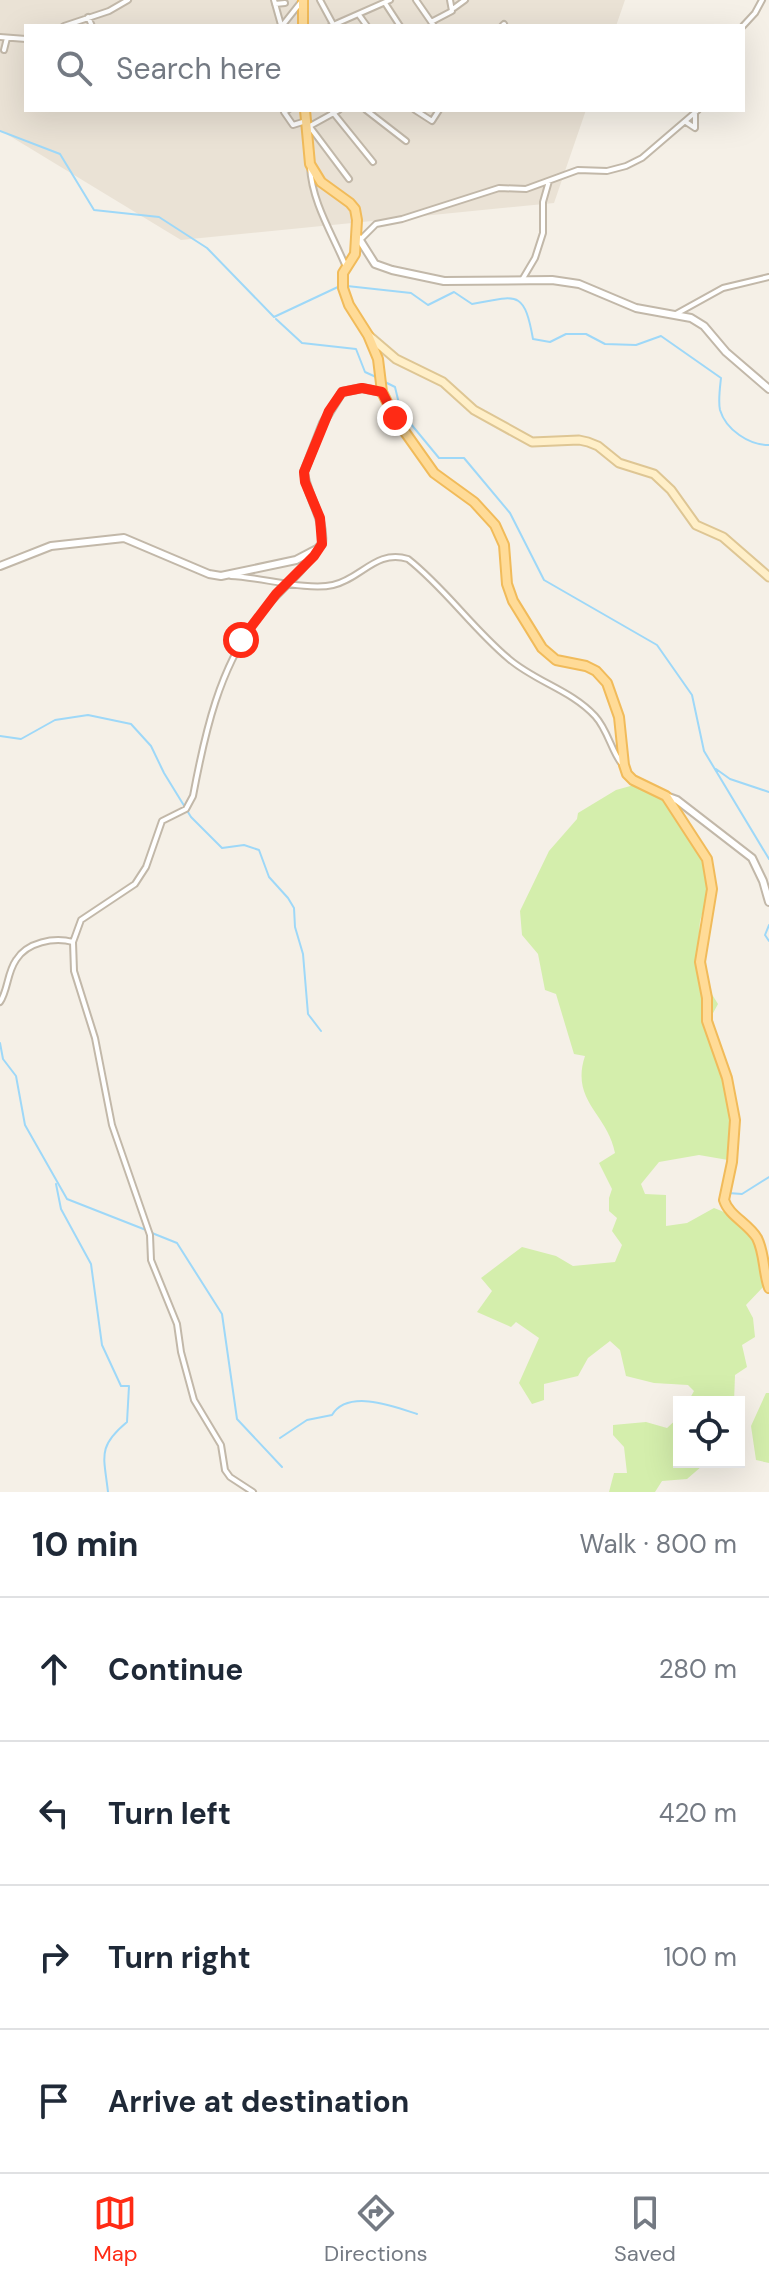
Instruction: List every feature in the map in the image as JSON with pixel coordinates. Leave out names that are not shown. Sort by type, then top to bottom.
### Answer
[{"type":"main road","points":[[303,0],[303,24]]},
{"type":"main road","points":[[305,112],[310,164],[321,182],[355,209],[358,237],[343,284],[349,305],[368,335],[378,359],[381,384],[395,418],[428,467],[474,502],[495,525],[504,545],[506,579],[513,601],[542,648],[556,660],[596,671],[607,683],[619,717],[624,765],[633,780],[666,796],[707,859],[712,889],[700,962],[707,998],[707,1021],[727,1078],[735,1120],[732,1162],[724,1200],[757,1240],[769,1288]]},
{"type":"main road","points":[[368,335],[396,359],[432,378],[532,442],[588,442],[619,463],[654,474],[671,490],[696,525],[723,537],[769,577]]},
{"type":"street","points":[[69,24],[109,11],[128,0]]},
{"type":"street","points":[[284,24],[303,0]]},
{"type":"street","points":[[320,0],[332,24]]},
{"type":"street","points":[[416,0],[433,24],[465,0]]},
{"type":"street","points":[[450,0],[453,9]]},
{"type":"street","points":[[745,24],[762,0]]},
{"type":"street","points":[[338,24],[388,1],[399,24]]},
{"type":"street","points":[[281,24],[275,2],[285,3]]},
{"type":"street","points":[[359,15],[366,24]]},
{"type":"street","points":[[88,17],[91,24]]},
{"type":"street","points":[[0,37],[24,39]]},
{"type":"street","points":[[4,50],[7,38]]},
{"type":"street","points":[[284,112],[293,125],[307,125],[333,112]]},
{"type":"street","points":[[336,112],[373,162]]},
{"type":"street","points":[[369,112],[406,141]]},
{"type":"street","points":[[418,112],[432,121],[438,112]]},
{"type":"street","points":[[696,112],[642,158],[626,166],[607,171],[578,170],[526,189],[499,188],[402,219],[376,224],[358,237],[375,264],[392,270],[432,280],[552,280],[584,285],[636,308],[657,314],[675,314],[700,323],[726,352],[769,389]]},
{"type":"street","points":[[685,122],[695,128],[696,112]]},
{"type":"street","points":[[307,125],[349,179]]},
{"type":"street","points":[[310,164],[318,204],[333,244],[347,269]]},
{"type":"street","points":[[521,282],[535,258],[543,233],[542,206],[549,181]]},
{"type":"street","points":[[675,314],[711,298],[723,288],[769,277]]},
{"type":"street","points":[[253,1492],[230,1477],[225,1470],[221,1445],[194,1400],[177,1334],[151,1260],[150,1235],[112,1125],[95,1038],[74,971],[73,942],[81,920],[135,884],[146,867],[162,821],[186,809],[193,796],[208,725],[228,667],[246,633],[322,544],[323,534],[304,472],[329,411],[342,392],[381,384]]},
{"type":"street","points":[[0,566],[43,548],[124,538],[209,574],[288,582],[332,585],[351,578],[384,558],[398,556],[408,559],[506,657],[528,675],[571,696],[595,716],[611,739],[618,761],[624,765]]},
{"type":"street","points":[[221,576],[291,562],[317,549]]},
{"type":"street","points":[[666,796],[677,800],[752,858],[769,902]]},
{"type":"street","points":[[0,1002],[17,958],[37,943],[62,939],[73,942]]},
{"type":"shaded area","points":[[0,0],[625,0],[617,24],[24,24],[24,112],[585,112],[554,203],[181,240],[0,130]]},
{"type":"green space","points":[[634,785],[666,799],[702,855],[708,871],[709,890],[700,921],[698,972],[718,1004],[712,1015],[714,1026],[707,1034],[721,1066],[730,1109],[728,1160],[699,1155],[659,1162],[641,1184],[645,1194],[666,1195],[666,1226],[687,1223],[714,1208],[738,1220],[757,1247],[766,1284],[746,1305],[753,1318],[755,1337],[742,1345],[747,1367],[735,1375],[734,1396],[691,1396],[694,1391],[688,1385],[654,1383],[626,1376],[620,1350],[610,1341],[588,1358],[578,1376],[544,1384],[544,1400],[532,1404],[519,1383],[539,1338],[516,1322],[511,1327],[477,1312],[492,1291],[481,1278],[522,1247],[556,1256],[573,1266],[615,1262],[622,1245],[612,1231],[617,1218],[609,1211],[612,1189],[599,1163],[615,1153],[611,1139],[586,1096],[582,1085],[585,1056],[574,1054],[556,994],[545,990],[538,954],[522,935],[520,911],[549,851],[577,819],[578,813],[616,790]]},
{"type":"green space","points":[[766,1393],[769,1393],[769,1463],[756,1460],[751,1426]]},
{"type":"green space","points":[[646,1422],[667,1428],[673,1422],[673,1468],[700,1468],[687,1479],[662,1481],[655,1492],[609,1492],[614,1473],[627,1473],[624,1447],[613,1435],[613,1425]]},
{"type":"waterway","points":[[0,131],[60,154],[94,210],[159,217],[207,248],[274,317],[340,286]]},
{"type":"waterway","points":[[347,286],[411,293],[428,305],[454,292],[472,304],[509,298],[522,304],[533,339],[550,342],[566,334],[586,334],[605,344],[636,345],[661,336],[721,378],[720,410],[727,424],[739,435],[769,445]]},
{"type":"waterway","points":[[276,319],[302,343],[356,349],[365,372],[376,377]]},
{"type":"waterway","points":[[385,382],[395,387],[401,412],[439,458],[464,458],[510,513],[544,580],[657,645],[692,695],[704,751],[769,859]]},
{"type":"waterway","points":[[0,736],[21,739],[55,720],[88,715],[131,724],[151,746],[191,817],[222,848],[244,845],[259,850],[269,877],[294,908],[295,927],[303,954],[308,1014],[321,1031]]},
{"type":"waterway","points":[[716,769],[730,779],[769,792]]},
{"type":"waterway","points":[[769,925],[765,935],[769,941]]},
{"type":"waterway","points":[[0,1043],[3,1059],[16,1076],[25,1125],[67,1199],[146,1230]]},
{"type":"waterway","points":[[728,1193],[742,1194],[769,1177]]},
{"type":"waterway","points":[[56,1184],[61,1209],[91,1264],[102,1345],[121,1386],[129,1386],[127,1422],[111,1438],[105,1453],[108,1492]]},
{"type":"waterway","points":[[152,1233],[177,1243],[222,1314],[237,1419],[282,1467]]},
{"type":"waterway","points":[[280,1438],[307,1420],[332,1415],[339,1407],[360,1401],[417,1414]]},
{"type":"route","points":[[241,640],[276,594],[322,544],[320,518],[304,472],[323,423],[342,392],[362,388],[382,392],[395,418]]}]
